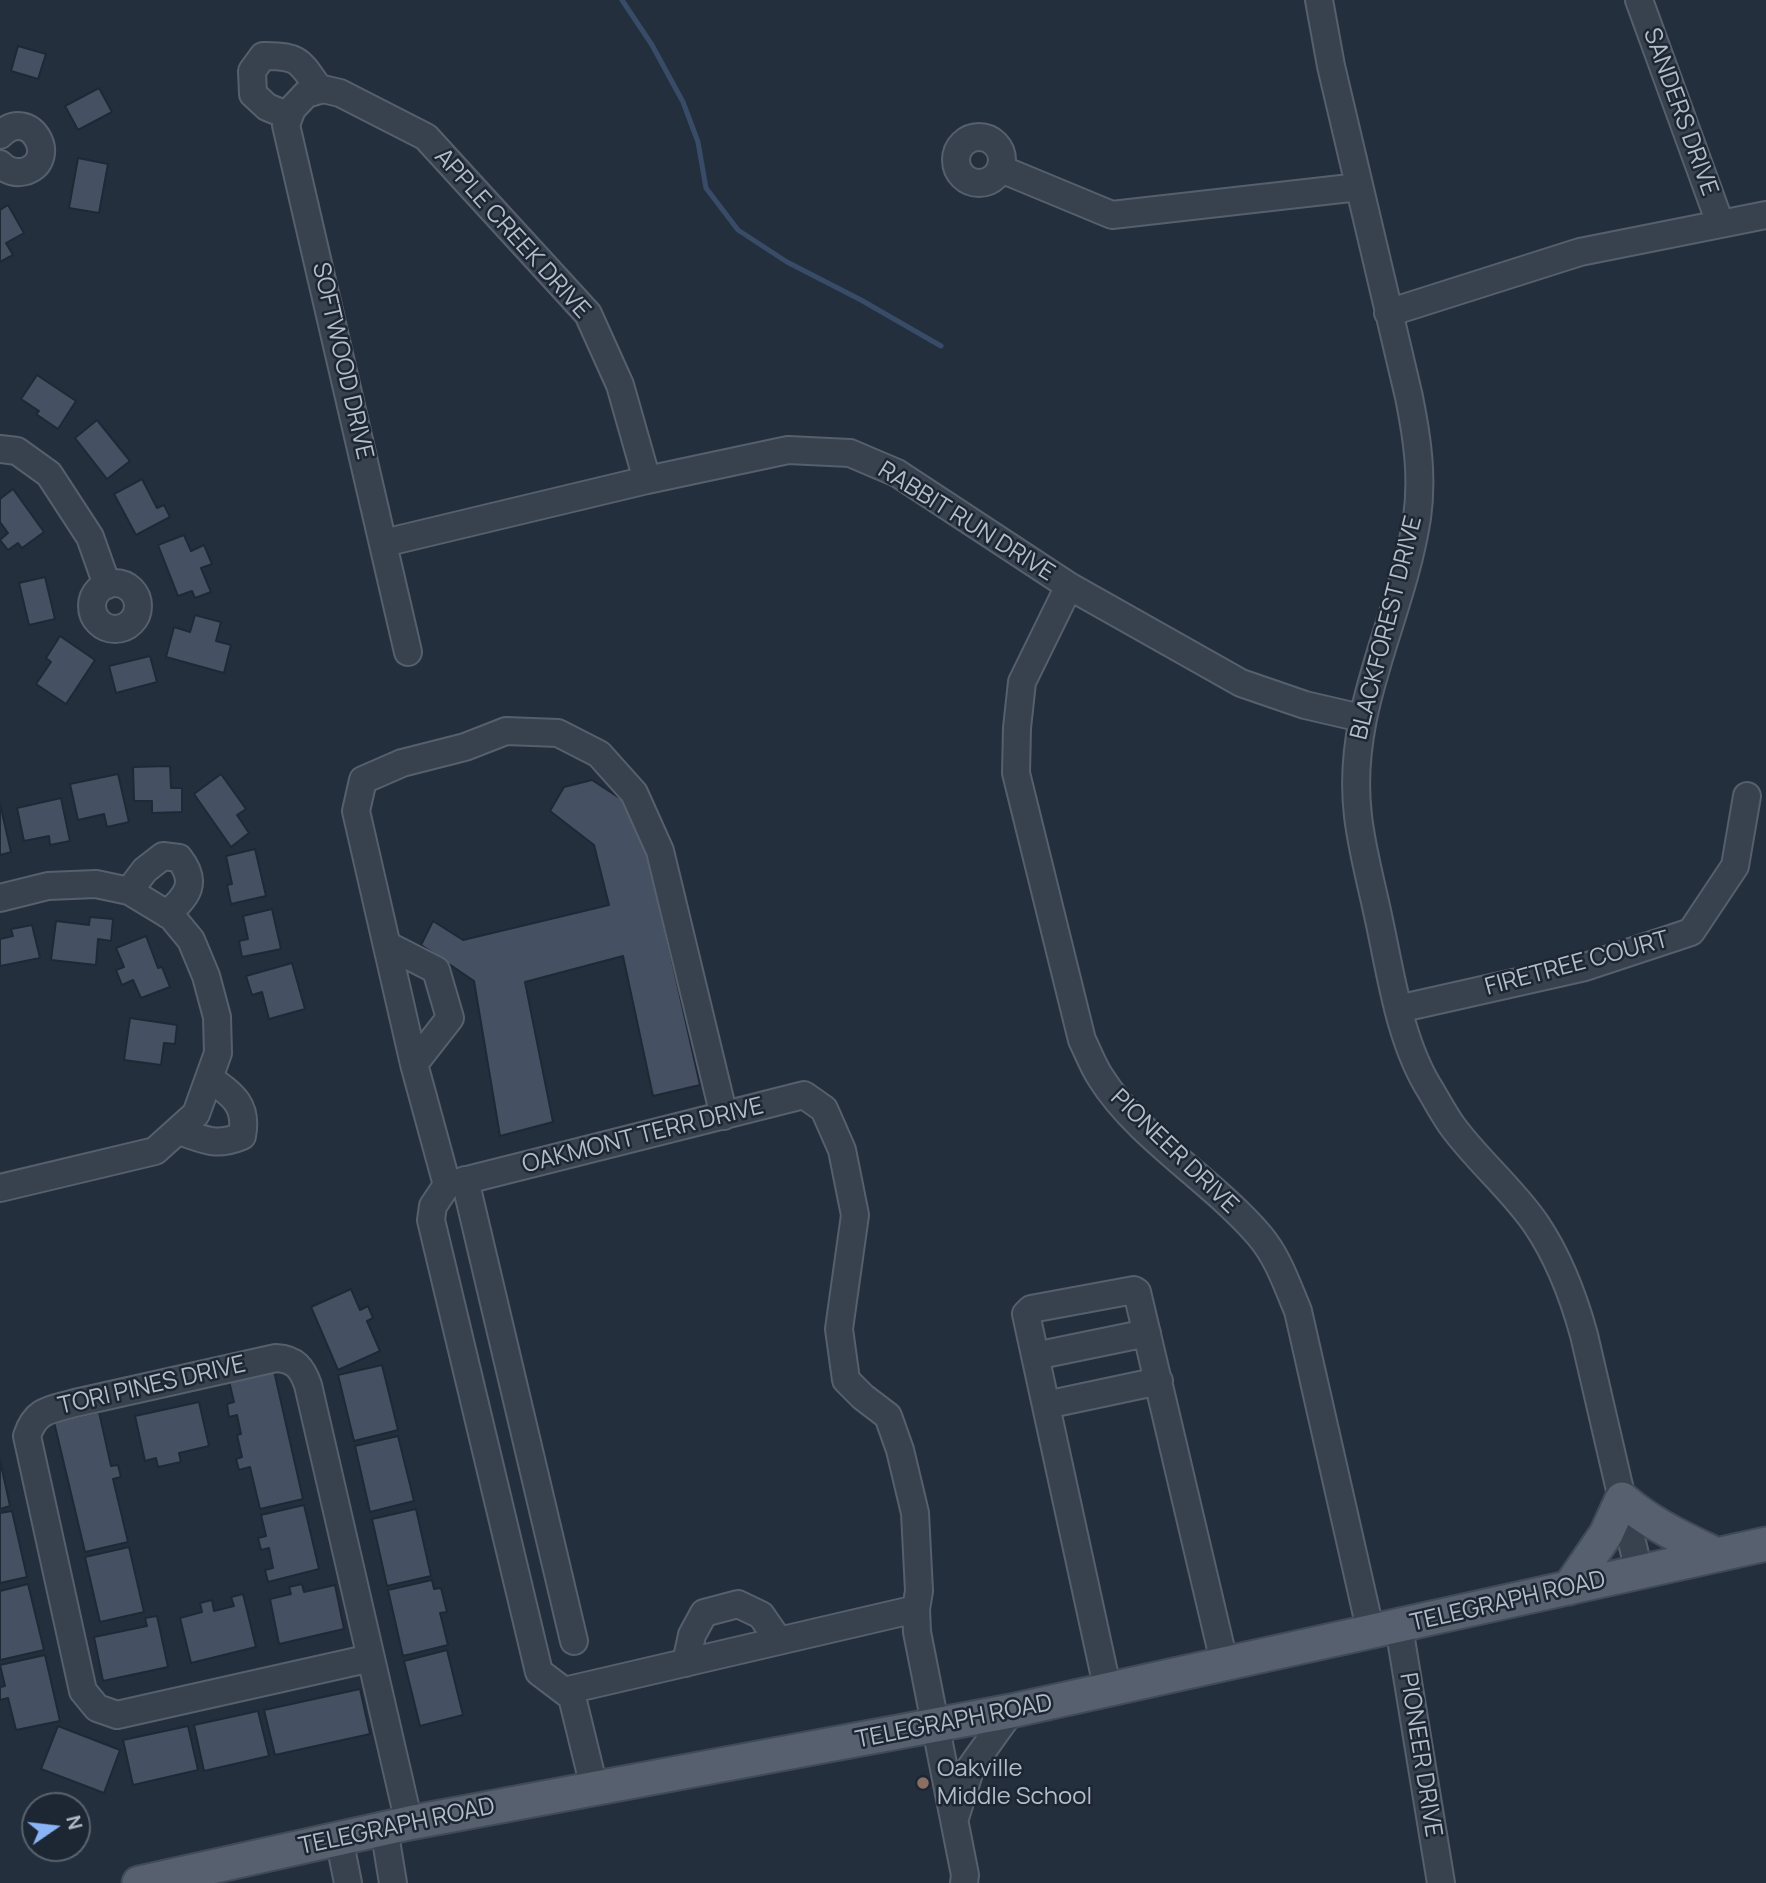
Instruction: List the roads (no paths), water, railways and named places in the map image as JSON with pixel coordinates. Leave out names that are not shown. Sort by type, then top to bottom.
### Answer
[{"type":"main road","points":[[1569,1588],[1606,1534],[1622,1499],[1645,1519],[1717,1555]]},
{"type":"main road","name":"TELEGRAPH ROAD","points":[[141,1883],[339,1838],[594,1787],[1012,1712],[1766,1544]]},
{"type":"street","name":"BLACKFOREST DRIVE","points":[[1319,0],[1331,66],[1418,443],[1420,481],[1418,516],[1409,558],[1361,718],[1355,771],[1358,818],[1398,1009],[1428,1088],[1454,1128],[1535,1222],[1557,1259],[1574,1299],[1639,1572]]},
{"type":"street","name":"SANDERS DRIVE","points":[[1639,0],[1720,223]]},
{"type":"street","points":[[287,55],[303,66],[322,90],[306,94],[289,116],[267,107],[253,94],[251,71],[263,56],[287,55]]},
{"type":"street","name":"APPLE CREEK DRIVE","points":[[322,90],[340,93],[426,137],[588,314],[620,386],[647,480]]},
{"type":"street","name":"SOFTWOOD DRIVE","points":[[289,116],[286,125],[408,652]]},
{"type":"street","points":[[0,135],[13,127],[26,128],[37,135],[41,148],[39,160],[27,171],[11,172],[0,164]]},
{"type":"street","points":[[1001,169],[1112,215],[1359,187]]},
{"type":"street","points":[[1388,313],[1580,252],[1766,215]]},
{"type":"street","points":[[0,449],[17,451],[49,474],[90,537],[107,585]]},
{"type":"street","name":"RABBIT RUN DRIVE","points":[[384,543],[647,480],[788,450],[850,453],[897,473],[1069,586],[1241,683],[1305,705],[1361,718]]},
{"type":"street","name":"PIONEER DRIVE","points":[[1069,586],[1022,682],[1016,773],[1082,1040],[1101,1078],[1129,1114],[1216,1192],[1260,1236],[1281,1269],[1298,1311],[1385,1630],[1441,1883]]},
{"type":"street","points":[[573,1641],[538,1489],[456,1183],[414,1064],[356,811],[363,780],[402,762],[465,747],[506,731],[558,733],[598,754],[634,793],[660,851],[724,1116]]},
{"type":"street","name":"FIRETREE COURT","points":[[1398,1009],[1585,967],[1691,932],[1735,866],[1747,796]]},
{"type":"street","points":[[130,891],[145,870],[163,856],[180,858],[188,869],[190,880],[186,896],[167,914]]},
{"type":"street","points":[[0,898],[48,886],[96,884],[130,891],[167,914],[191,940],[206,976],[216,1017],[218,1053],[196,1114],[155,1151],[0,1188]]},
{"type":"street","points":[[387,945],[436,970],[450,1018],[414,1064]]},
{"type":"street","points":[[179,1131],[204,1140],[224,1143],[242,1136],[243,1112],[232,1095],[209,1078]]},
{"type":"street","name":"OAKMONT TERR DRIVE","points":[[456,1183],[804,1095],[824,1109],[842,1150],[855,1215],[839,1329],[846,1380],[888,1416],[900,1450],[915,1513],[919,1591],[916,1609],[917,1632],[965,1875],[964,1883]]},
{"type":"street","points":[[456,1183],[433,1206],[431,1220],[539,1672],[572,1697],[594,1787]]},
{"type":"street","points":[[1108,1691],[1026,1314],[1031,1309],[1134,1290],[1139,1296],[1224,1666]]},
{"type":"street","points":[[1035,1356],[1147,1333]]},
{"type":"street","name":"TORI PINES DRIVE","points":[[371,1658],[117,1715],[97,1709],[83,1691],[27,1436],[32,1421],[44,1411],[88,1399],[276,1358],[295,1362],[308,1385],[371,1658],[396,1826],[393,1883]]},
{"type":"street","points":[[1046,1405],[1158,1381]]},
{"type":"street","points":[[498,1500],[538,1489]]},
{"type":"street","points":[[686,1663],[692,1635],[704,1613],[738,1604],[761,1615],[779,1641]]},
{"type":"street","points":[[564,1691],[916,1609]]},
{"type":"street","points":[[954,1823],[971,1767],[1012,1712]]},
{"type":"street","points":[[339,1838],[348,1883]]},
{"type":"waterway","points":[[622,0],[652,45],[683,102],[698,142],[706,188],[738,230],[787,262],[941,346]]},
{"type":"place","name":"Oakville Middle School","points":[[923,1783]]}]
